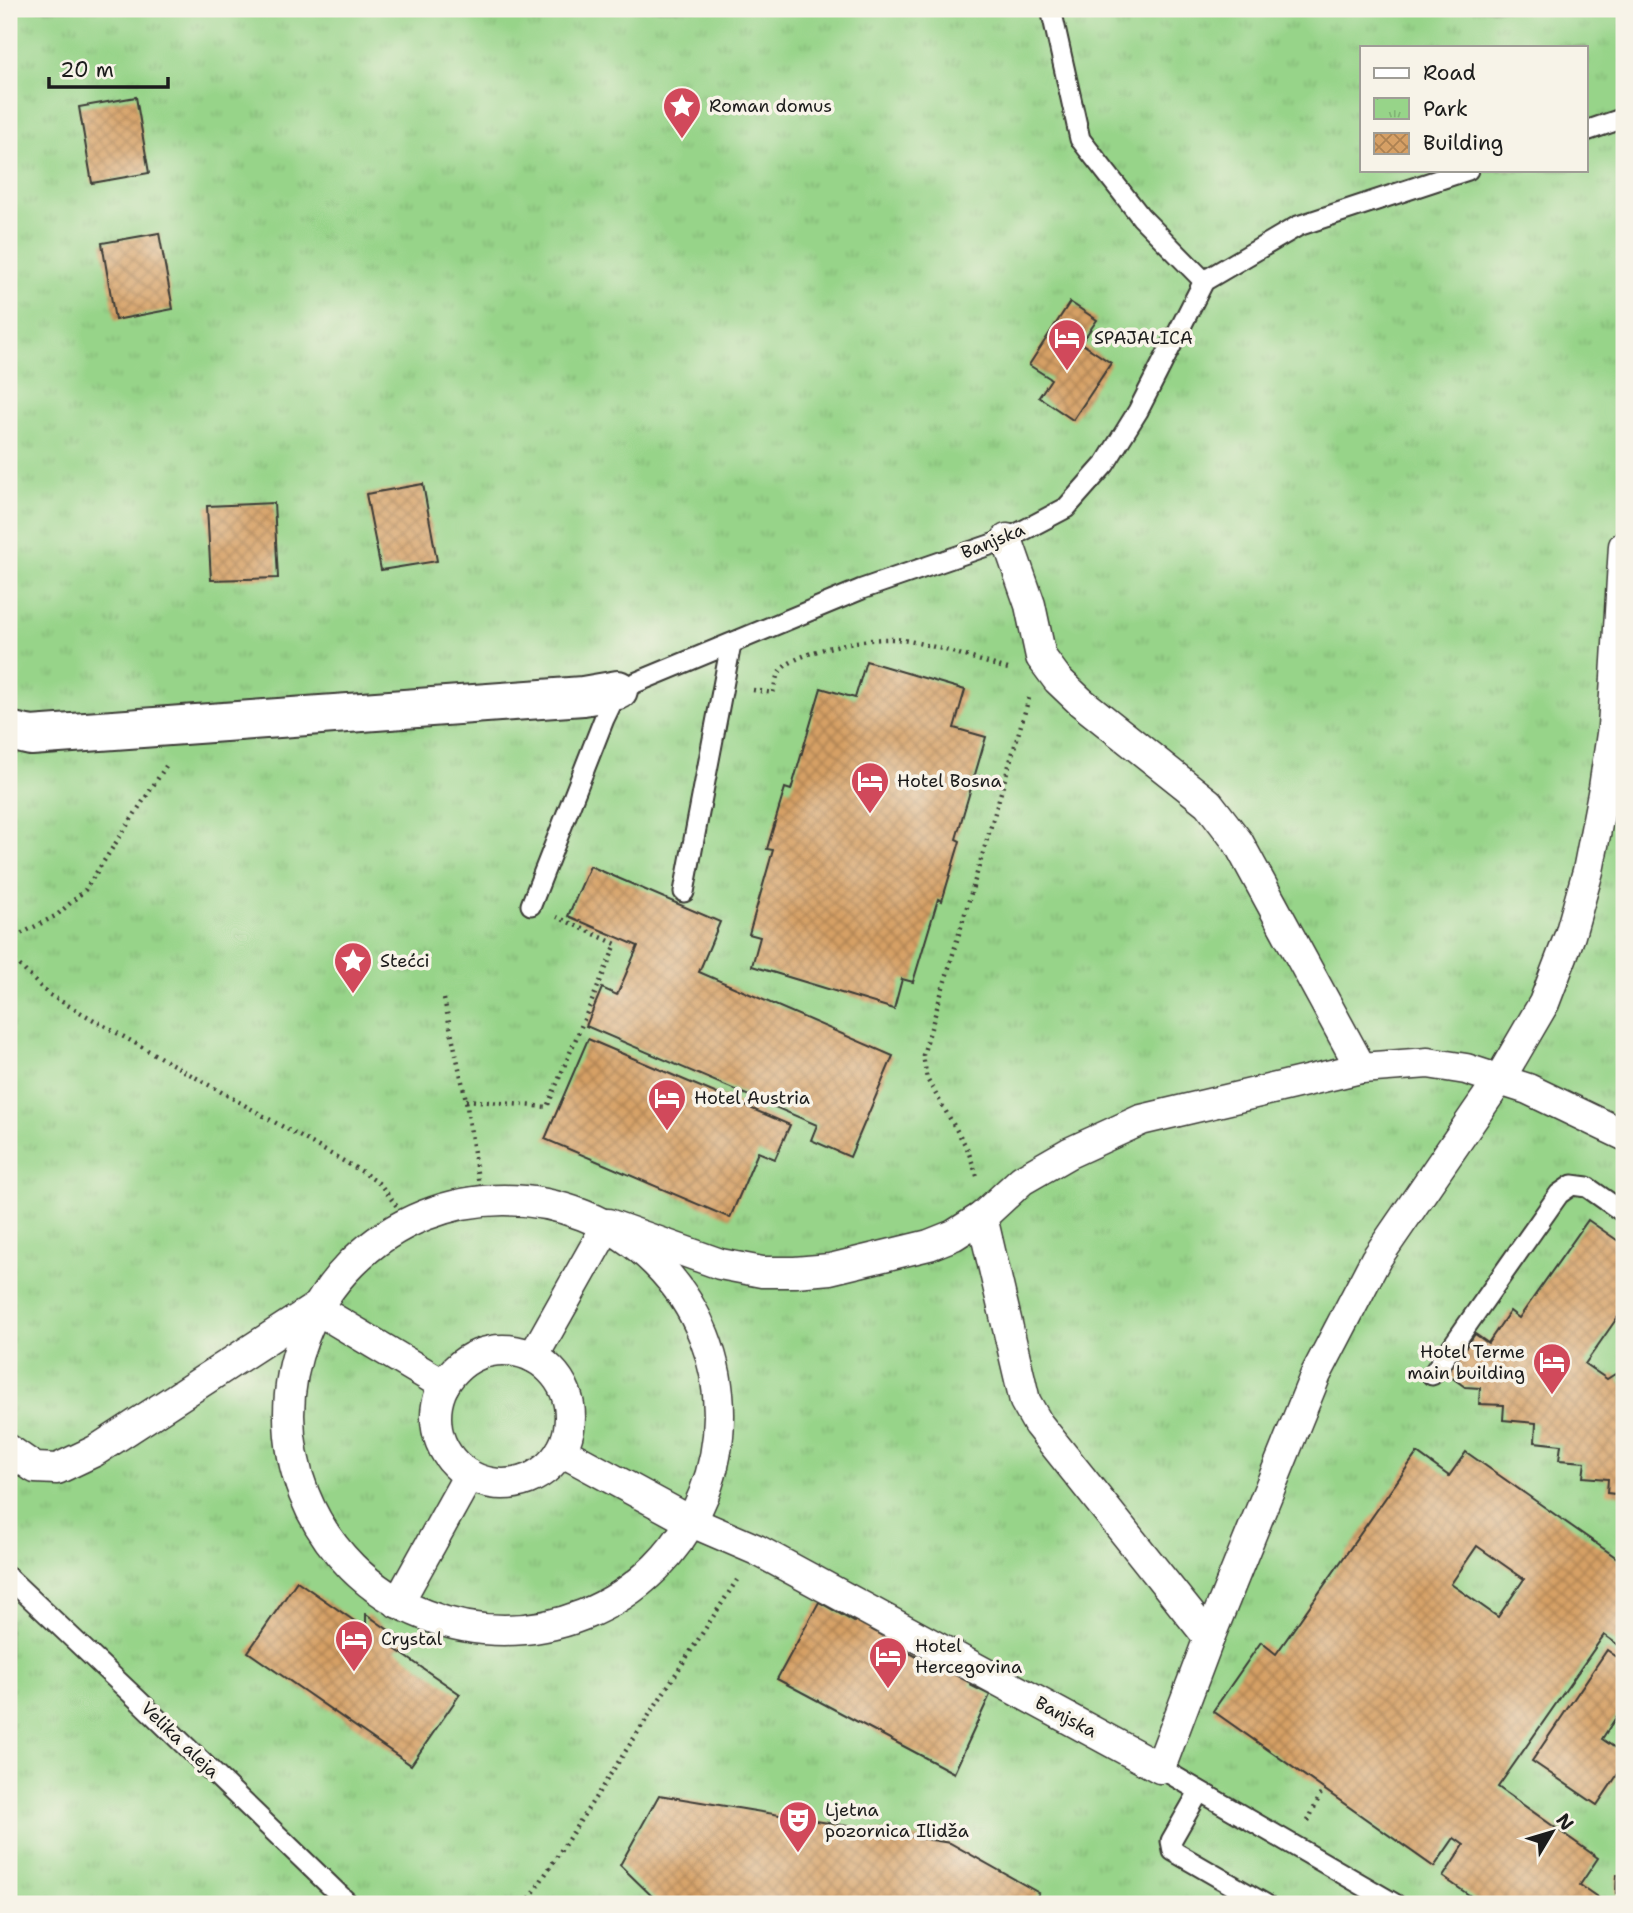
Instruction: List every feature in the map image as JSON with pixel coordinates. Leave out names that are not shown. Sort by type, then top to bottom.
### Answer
[{"type":"street","points":[[1007,538],[1030,605],[1038,667],[1058,680],[1081,702],[1208,803],[1223,821],[1238,842],[1361,1068]]},
{"type":"street","points":[[1160,1768],[1209,1638],[1322,1362],[1376,1259],[1499,1080],[1544,1003],[1570,935],[1588,870],[1613,727],[1624,546]]},
{"type":"street","points":[[9,730],[31,736],[583,696],[618,690]]},
{"type":"street","points":[[607,1224],[674,1280],[709,1345],[720,1394],[717,1456],[692,1521],[661,1564],[616,1600],[558,1624],[522,1630],[481,1629],[443,1622],[398,1602],[346,1562],[317,1522],[300,1485],[290,1440],[291,1376],[315,1308],[353,1259],[407,1220],[481,1199],[542,1201],[607,1224],[720,1264],[762,1272],[830,1269],[929,1245],[954,1235],[982,1217],[1022,1180],[1069,1153],[1141,1120],[1361,1068],[1428,1063],[1466,1069],[1528,1090],[1624,1135]]},
{"type":"street","points":[[982,1217],[1024,1401],[1038,1424],[1209,1638]]},
{"type":"street","points":[[533,1357],[607,1224]]},
{"type":"street","points":[[315,1308],[444,1385]]},
{"type":"street","points":[[9,1450],[36,1468],[57,1469],[66,1465],[95,1451],[315,1308]]},
{"type":"street","points":[[493,1351],[514,1351],[533,1357],[551,1370],[563,1388],[569,1409],[569,1430],[561,1451],[548,1467],[530,1478],[510,1484],[488,1482],[469,1475],[453,1462],[447,1453],[436,1424],[437,1404],[444,1385],[456,1368],[473,1356],[493,1351]]},
{"type":"street","name":"Banjska","points":[[561,1451],[692,1521],[757,1550],[1160,1768]]},
{"type":"street","points":[[398,1602],[469,1475]]},
{"type":"lane","points":[[1051,9],[1080,139],[1141,217],[1204,281],[1298,226],[1462,172]]},
{"type":"lane","points":[[1588,130],[1624,118]]},
{"type":"lane","name":"Banjska","points":[[618,690],[862,589],[1007,538],[1066,508],[1105,464],[1138,411],[1204,281]]},
{"type":"lane","points":[[684,892],[731,644]]},
{"type":"lane","points":[[531,905],[618,690]]},
{"type":"lane","points":[[1432,1375],[1559,1194],[1572,1185],[1587,1187],[1624,1213]]},
{"type":"lane","name":"Velika aleja","points":[[9,1578],[149,1709],[349,1904]]},
{"type":"lane","name":"Banjska","points":[[1160,1768],[1395,1904]]},
{"type":"lane","points":[[1199,1792],[1171,1841],[1173,1851],[1265,1904]]},
{"type":"path","points":[[723,685],[773,693],[775,681],[782,669],[797,659],[837,645],[875,639],[901,640],[1038,667],[923,1055],[927,1079],[967,1148],[978,1178],[982,1217]]},
{"type":"path","points":[[9,940],[57,915],[85,890],[193,724]]},
{"type":"path","points":[[466,1100],[547,1107],[617,944],[531,905]]},
{"type":"path","points":[[9,948],[13,959],[48,994],[361,1171],[380,1184],[407,1220]]},
{"type":"path","points":[[444,999],[466,1100],[481,1199]]},
{"type":"path","points":[[526,1904],[757,1550]]},
{"type":"green space","points":[[9,9],[1624,9],[1624,1904],[9,1904]]},
{"type":"building","points":[[136,97],[149,173],[92,183],[79,107]]},
{"type":"building","points":[[159,233],[173,309],[115,320],[102,243]]},
{"type":"building","points":[[1070,302],[1097,320],[1081,343],[1111,363],[1073,420],[1039,397],[1051,379],[1029,365]]},
{"type":"building","points":[[423,484],[437,561],[381,570],[366,494]]},
{"type":"building","points":[[274,503],[278,578],[211,580],[207,506]]},
{"type":"building","name":"Hotel Bosna","points":[[866,661],[965,690],[954,728],[986,737],[956,839],[960,841],[942,901],[938,899],[913,982],[902,979],[894,1009],[752,966],[760,937],[749,934],[773,850],[767,849],[785,788],[791,790],[821,688],[855,698]]},
{"type":"building","points":[[590,866],[720,922],[699,972],[893,1056],[850,1157],[811,1140],[817,1125],[586,1026],[602,988],[617,995],[638,946],[568,916]]},
{"type":"building","name":"Hotel Austria","points":[[588,1039],[790,1125],[775,1159],[758,1152],[730,1218],[545,1139]]},
{"type":"building","name":"Hotel Terme main building","points":[[1588,1220],[1624,1245],[1624,1308],[1585,1364],[1607,1379],[1615,1374],[1624,1386],[1624,1495],[1607,1493],[1608,1479],[1583,1477],[1585,1462],[1559,1460],[1561,1445],[1535,1442],[1536,1423],[1503,1420],[1504,1405],[1479,1404],[1480,1388],[1465,1387],[1447,1374],[1475,1334],[1488,1343],[1510,1311],[1519,1318]]},
{"type":"building","points":[[1466,1452],[1624,1563],[1624,1649],[1604,1635],[1498,1787],[1598,1858],[1580,1885],[1603,1901],[1601,1904],[1482,1904],[1443,1877],[1464,1845],[1454,1838],[1434,1867],[1213,1711],[1261,1642],[1276,1654],[1417,1453],[1449,1476]],"holes":[[[1477,1546],[1524,1579],[1498,1617],[1451,1584]]]},
{"type":"building","name":"Crystal","points":[[297,1581],[366,1629],[366,1614],[408,1644],[395,1649],[460,1694],[411,1765],[248,1652]]},
{"type":"building","name":"Hotel Hercegovina","points":[[819,1602],[854,1622],[860,1613],[889,1629],[884,1639],[937,1668],[941,1659],[974,1676],[970,1685],[990,1695],[954,1773],[777,1679]]},
{"type":"building","points":[[1607,1650],[1624,1662],[1624,1705],[1602,1739],[1624,1754],[1624,1765],[1597,1805],[1532,1761]]},
{"type":"building","name":"Ljetna pozornica Ilidža","points":[[659,1795],[950,1843],[1039,1893],[1032,1904],[660,1904],[620,1865]]},
{"type":"building","points":[[1617,1875],[1624,1875],[1624,1894],[1616,1893]]},
{"type":"place","name":"Roman domus","points":[[682,140]]},
{"type":"place","name":"SPAJALICA","points":[[1067,372]]},
{"type":"place","name":"Hotel Bosna","points":[[870,815]]},
{"type":"place","name":"Stećci","points":[[353,995]]},
{"type":"place","name":"Hotel Austria","points":[[667,1132]]},
{"type":"place","name":"Hotel Terme main building","points":[[1552,1396]]},
{"type":"place","name":"Crystal","points":[[354,1673]]},
{"type":"place","name":"Hotel Hercegovina","points":[[888,1690]]},
{"type":"place","name":"Ljetna pozornica Ilidža","points":[[798,1854]]}]
